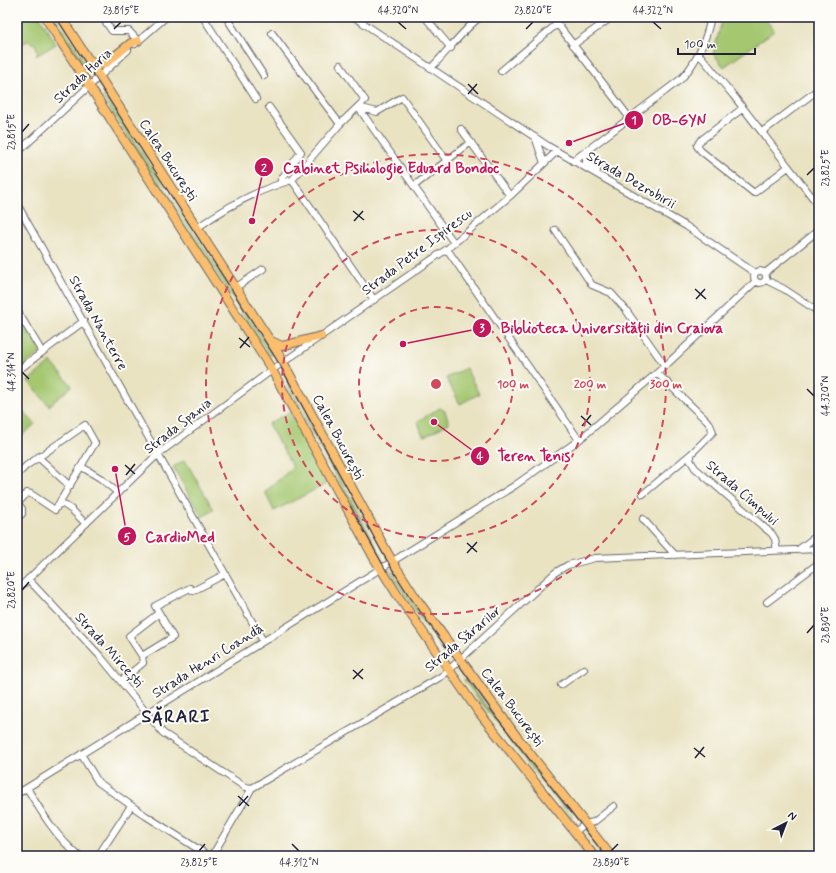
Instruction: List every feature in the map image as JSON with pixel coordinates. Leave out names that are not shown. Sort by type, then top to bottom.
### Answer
[{"type":"main road","name":"Calea București","points":[[45,17],[272,370],[380,568],[448,670],[477,710],[594,856]]},
{"type":"main road","name":"Calea București","points":[[61,17],[284,362],[392,561],[416,598],[525,748],[611,856]]},
{"type":"main road","points":[[88,59],[100,65],[105,64],[131,43],[138,41]]},
{"type":"main road","points":[[270,341],[282,346],[321,336]]},
{"type":"street","points":[[102,17],[112,31],[128,31],[138,41]]},
{"type":"street","name":"Strada Horia","points":[[17,153],[166,17]]},
{"type":"street","points":[[203,17],[256,99]]},
{"type":"street","points":[[226,17],[264,76]]},
{"type":"street","name":"Strada Dezrobirii","points":[[354,17],[534,137],[686,226],[755,273]]},
{"type":"street","points":[[425,17],[451,48]]},
{"type":"street","points":[[431,68],[451,48],[465,28],[480,17]]},
{"type":"street","points":[[552,17],[629,117]]},
{"type":"street","points":[[574,45],[612,17]]},
{"type":"street","points":[[573,161],[629,117],[674,85],[693,66],[704,44],[711,17]]},
{"type":"street","points":[[501,71],[557,24]]},
{"type":"street","points":[[272,33],[340,124]]},
{"type":"street","points":[[699,54],[744,108],[819,206]]},
{"type":"street","points":[[196,228],[224,209],[267,188],[292,180],[340,124],[365,100],[340,65]]},
{"type":"street","points":[[762,132],[819,89]]},
{"type":"street","points":[[358,107],[377,112],[402,97],[447,161]]},
{"type":"street","points":[[269,107],[301,152],[280,183]]},
{"type":"street","points":[[358,107],[454,243]]},
{"type":"street","points":[[744,108],[700,141],[698,146],[701,151],[754,193],[788,167]]},
{"type":"street","points":[[461,129],[510,196]]},
{"type":"street","points":[[534,137],[544,163]]},
{"type":"street","points":[[414,186],[471,142]]},
{"type":"street","name":"Strada Petre Ispirescu","points":[[284,362],[454,243],[510,196],[557,151]]},
{"type":"street","points":[[586,151],[586,162],[607,180]]},
{"type":"street","points":[[292,180],[374,300]]},
{"type":"street","name":"Strada Nanterre","points":[[17,204],[263,641]]},
{"type":"street","points":[[555,230],[592,285],[611,293],[626,310],[664,366]]},
{"type":"street","points":[[765,273],[819,230]]},
{"type":"street","points":[[447,248],[580,440]]},
{"type":"street","points":[[235,288],[263,269]]},
{"type":"street","points":[[765,273],[760,271],[755,273],[756,281],[760,283],[766,280]]},
{"type":"street","points":[[765,273],[766,280]]},
{"type":"street","points":[[766,280],[784,289],[819,312]]},
{"type":"street","name":"Strada Henri Coandă","points":[[17,794],[514,486],[580,440],[657,373],[756,281]]},
{"type":"street","points":[[17,310],[42,352]]},
{"type":"street","points":[[17,371],[84,321]]},
{"type":"street","name":"Strada Spania","points":[[17,590],[158,454],[284,362]]},
{"type":"street","points":[[643,494],[710,436],[712,428],[706,420],[657,373]]},
{"type":"street","points":[[17,518],[22,514],[22,509],[18,503],[27,494],[31,494],[55,510],[95,443],[85,424],[38,457],[18,474]]},
{"type":"street","name":"Strada Cîmpului","points":[[692,453],[690,460],[695,468],[772,534],[775,539],[777,551]]},
{"type":"street","points":[[38,457],[70,486]]},
{"type":"street","points":[[82,467],[100,478],[118,493]]},
{"type":"street","points":[[60,502],[72,510],[86,524]]},
{"type":"street","points":[[643,519],[675,555]]},
{"type":"street","points":[[798,550],[819,534]]},
{"type":"street","name":"Strada Sărarilor","points":[[210,856],[252,788],[440,677],[545,582],[568,564],[595,558],[819,549]]},
{"type":"street","points":[[767,602],[819,563]]},
{"type":"street","points":[[142,656],[173,637],[155,606],[190,588],[193,591],[225,574]]},
{"type":"street","name":"Strada Mircești","points":[[28,579],[122,680],[163,733],[245,787],[252,788]]},
{"type":"street","points":[[122,680],[144,663],[142,656],[129,636],[159,613]]},
{"type":"street","points":[[561,685],[584,669]]},
{"type":"street","points":[[81,754],[98,782],[131,806],[210,856]]},
{"type":"street","points":[[27,788],[52,828],[64,843],[79,856]]},
{"type":"street","points":[[98,856],[131,806]]},
{"type":"street","points":[[575,832],[585,824],[594,822],[614,806]]},
{"type":"green space","points":[[17,17],[40,17],[56,44],[36,56],[38,52],[35,44],[28,41],[21,44],[17,38]]},
{"type":"green space","points":[[51,17],[55,17],[89,69],[86,71]]},
{"type":"green space","points":[[723,17],[764,17],[774,31],[724,67],[713,54]]},
{"type":"green space","points":[[105,95],[273,354],[270,356],[102,97]]},
{"type":"green space","points":[[17,310],[42,352],[17,371]]},
{"type":"green space","points":[[51,362],[72,386],[49,406],[28,381]]},
{"type":"green space","points":[[466,368],[479,394],[460,404],[446,378]]},
{"type":"green space","points":[[289,384],[382,556],[380,557],[286,385]]},
{"type":"green space","points":[[440,408],[445,411],[449,423],[425,436],[422,434],[418,421]]},
{"type":"green space","points":[[23,411],[35,424],[17,440],[17,417]]},
{"type":"green space","points":[[290,412],[328,483],[274,511],[265,492],[293,467],[268,424]]},
{"type":"green space","points":[[185,460],[214,510],[202,517],[173,467]]},
{"type":"green space","points":[[391,570],[445,649],[443,651],[388,571]]},
{"type":"green space","points":[[466,679],[574,818],[571,819],[464,680]]},
{"type":"tram line","points":[[56,17],[280,365],[382,552],[407,593],[494,714],[606,856]]},
{"type":"tram line","points":[[350,506],[387,572]]},
{"type":"place","name":"OB-GYN","points":[[569,143]]},
{"type":"place","name":"Cabinet Psihologie Eduard Bondoc","points":[[252,221]]},
{"type":"place","name":"Biblioteca Universității din Craiova","points":[[403,344]]},
{"type":"place","name":"Teren Tenis","points":[[434,422]]},
{"type":"place","name":"CardioMed","points":[[115,469]]},
{"type":"district","name":"SĂRARI","points":[[176,717]]}]
